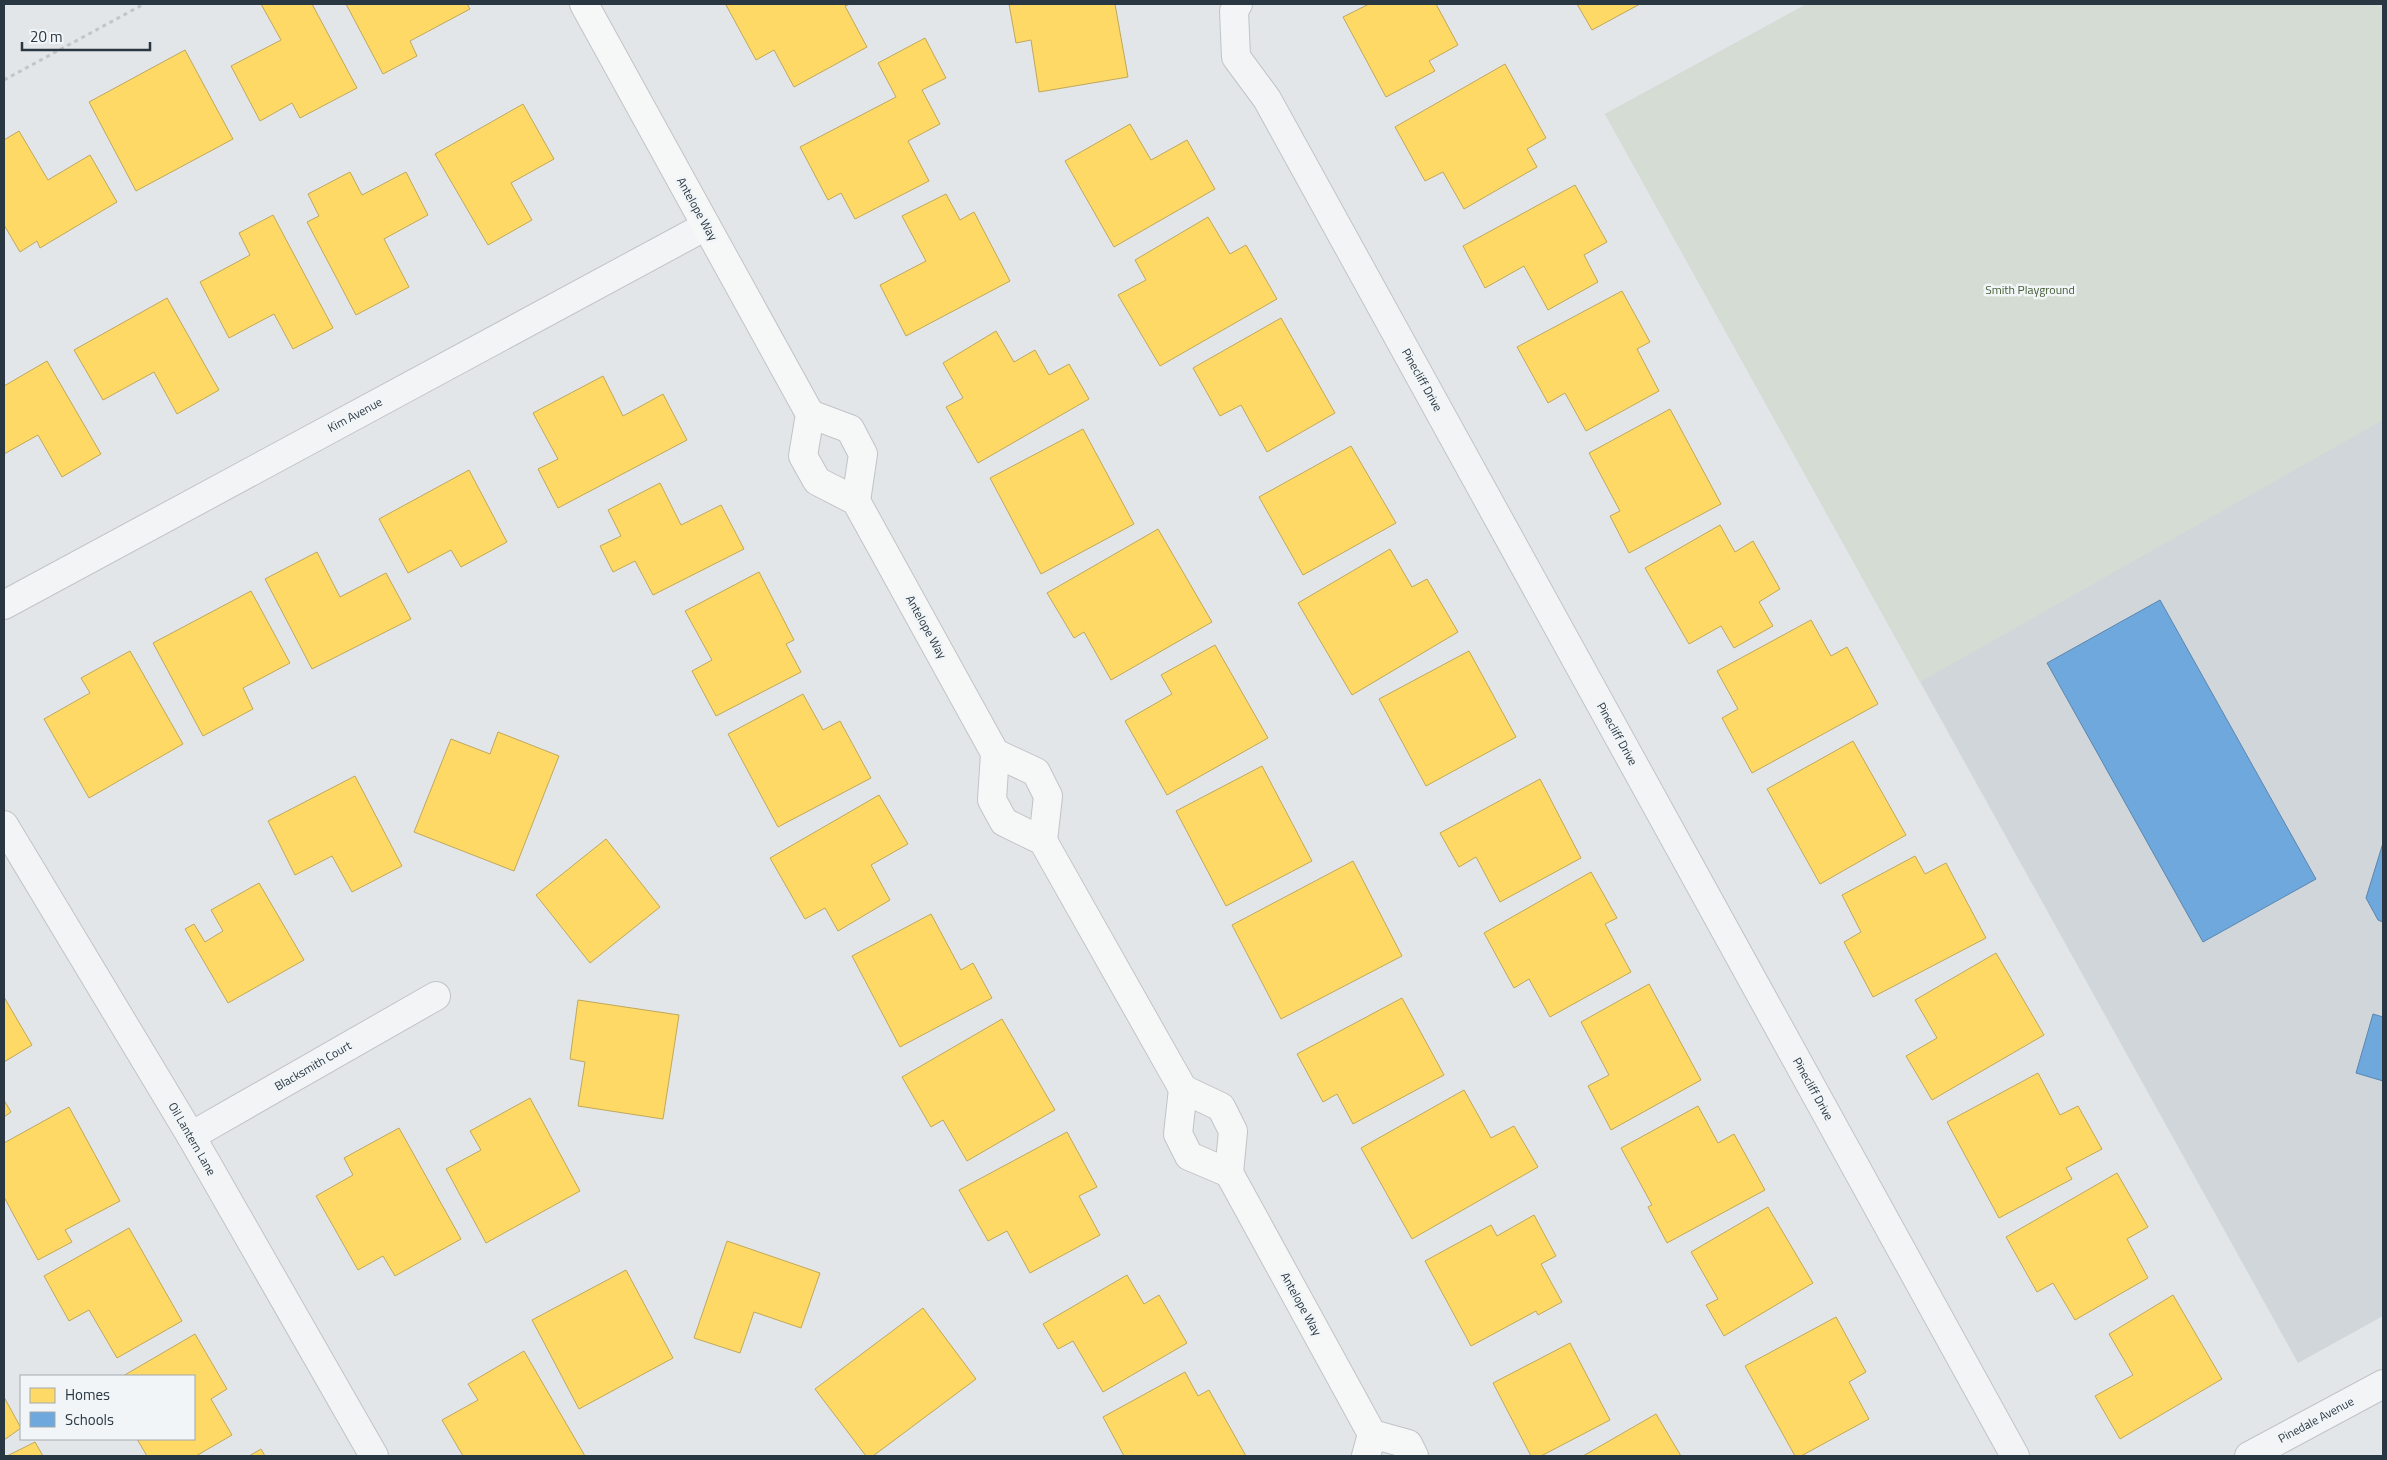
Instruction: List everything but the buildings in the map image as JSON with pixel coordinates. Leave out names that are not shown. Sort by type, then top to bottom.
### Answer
[{"type":"street","name":"Antelope Way","points":[[584,4],[810,414]]},
{"type":"street","name":"Pinecliff Drive","points":[[1236,7],[1236,56],[1272,108],[2015,1456]]},
{"type":"street","name":"Kim Avenue","points":[[4,605],[706,226]]},
{"type":"street","points":[[810,414],[850,429],[863,454],[856,502],[817,481],[803,456],[810,414]]},
{"type":"street","name":"Antelope Way","points":[[856,502],[995,753]]},
{"type":"street","points":[[1043,841],[1048,796],[1036,772],[995,753],[992,800],[1004,822],[1043,841],[1183,1089],[1221,1107],[1233,1131],[1229,1174],[1189,1156],[1178,1134],[1183,1089]]},
{"type":"street","name":"Oil Lantern Lane","points":[[4,825],[190,1136],[374,1456]]},
{"type":"street","name":"Blacksmith Court","points":[[190,1136],[436,996]]},
{"type":"street","name":"Antelope Way","points":[[1229,1174],[1369,1445],[1408,1444],[1414,1456]]},
{"type":"street","name":"Pinedale Avenue","points":[[2249,1456],[2383,1384]]},
{"type":"path","points":[[4,80],[144,4]]},
{"type":"shaded area","points":[[1807,4],[2383,4],[2383,1316],[2298,1363],[1605,114]]},
{"type":"green space","name":"Smith Playground","points":[[1807,4],[2383,4],[2383,420],[1920,682],[1605,114]]}]
